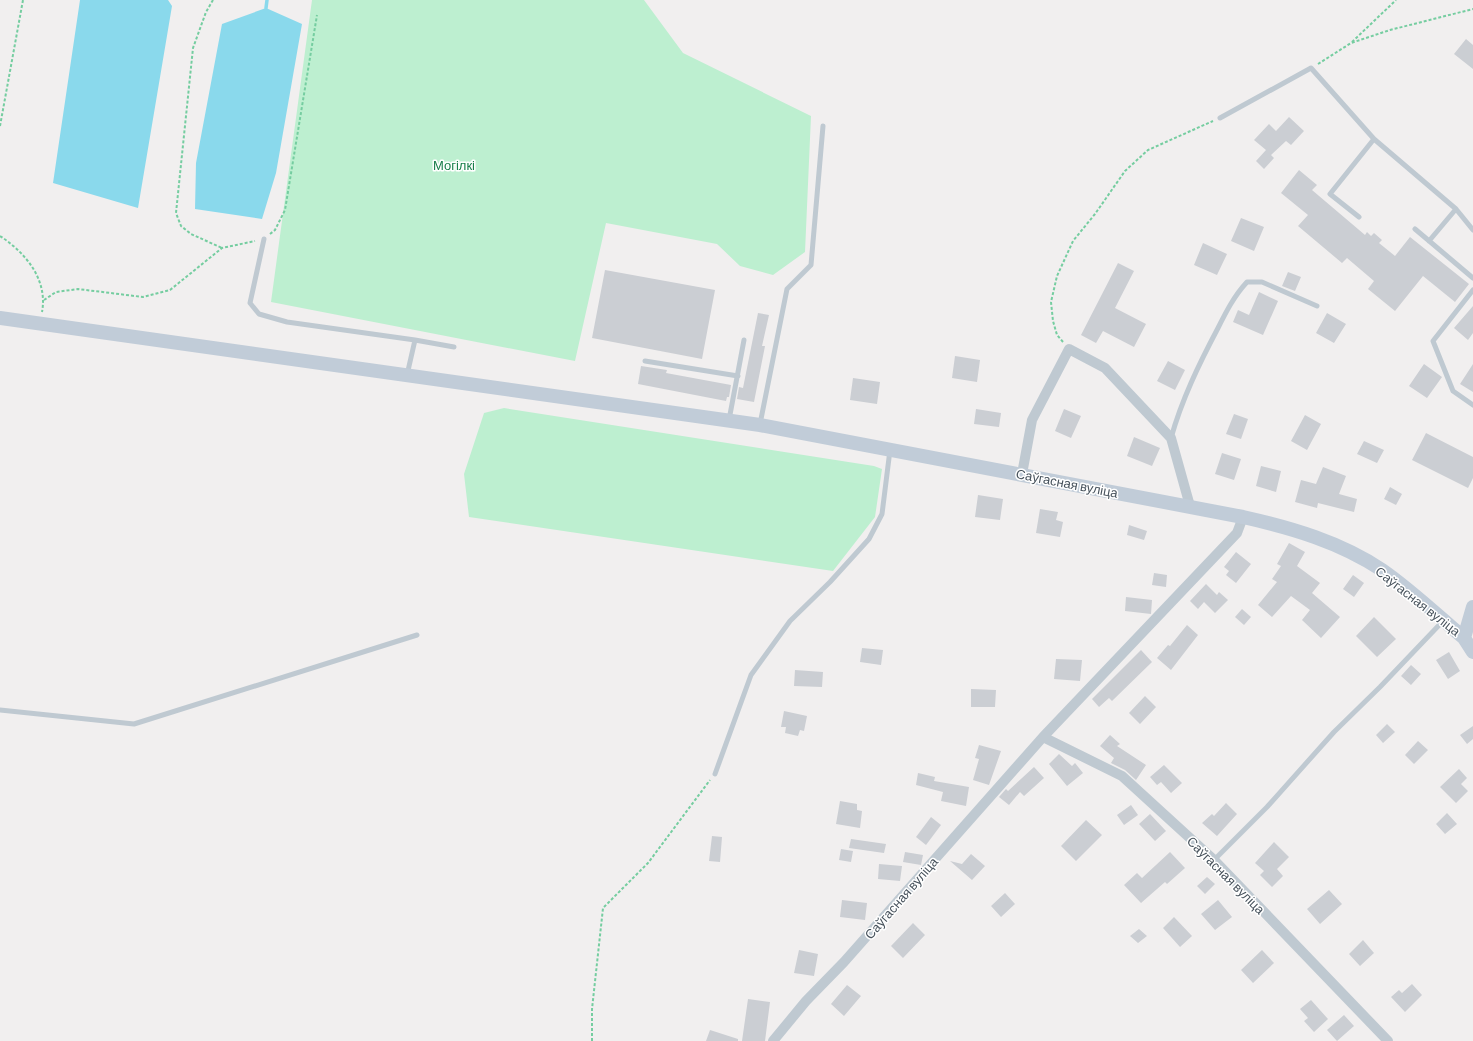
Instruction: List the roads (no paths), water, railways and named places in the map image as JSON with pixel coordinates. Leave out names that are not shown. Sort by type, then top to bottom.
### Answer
[{"type":"main road","name":"Саўгасная вуліца","points":[[0,318],[760,425],[1243,517],[1309,534],[1345,550],[1381,569],[1443,621],[1469,637],[1473,652]]},
{"type":"main road","points":[[1469,637],[1473,607]]},
{"type":"street","points":[[1022,474],[1032,420],[1069,349],[1105,368],[1172,438],[1190,506]]},
{"type":"street","name":"Саўгасная вуліца","points":[[773,1041],[806,1001],[849,957],[1043,736],[1237,533],[1243,517]]},
{"type":"street","name":"Саўгасная вуліца","points":[[1043,736],[1122,776],[1214,860],[1388,1041]]},
{"type":"lane","points":[[1220,118],[1311,68],[1374,139],[1456,209],[1473,230]]},
{"type":"lane","points":[[760,425],[787,289],[811,266],[823,126]]},
{"type":"lane","points":[[1359,217],[1330,194],[1374,139]]},
{"type":"lane","points":[[1429,241],[1456,209]]},
{"type":"lane","points":[[1415,229],[1473,278]]},
{"type":"lane","points":[[264,239],[250,303],[259,314],[286,322],[454,347]]},
{"type":"lane","points":[[1172,438],[1178,415],[1199,363],[1236,293],[1247,282],[1262,282],[1317,306]]},
{"type":"lane","points":[[1473,290],[1433,341],[1453,391],[1473,405]]},
{"type":"lane","points":[[407,376],[415,340]]},
{"type":"lane","points":[[729,421],[744,340]]},
{"type":"lane","points":[[645,361],[738,376]]},
{"type":"lane","points":[[715,774],[751,675],[790,621],[830,582],[869,539],[882,514],[890,449]]},
{"type":"lane","points":[[1214,860],[1267,807],[1334,732],[1380,687],[1443,621]]},
{"type":"lane","points":[[0,710],[134,724],[417,636]]},
{"type":"water","points":[[80,0],[168,0],[172,6],[138,208],[53,183]]},
{"type":"water","points":[[266,8],[302,24],[276,173],[262,219],[195,209],[196,163],[222,24]]},
{"type":"waterway","points":[[266,8],[267,0]]},
{"type":"park label","name":"Могілкі","points":[[454,165]]}]
